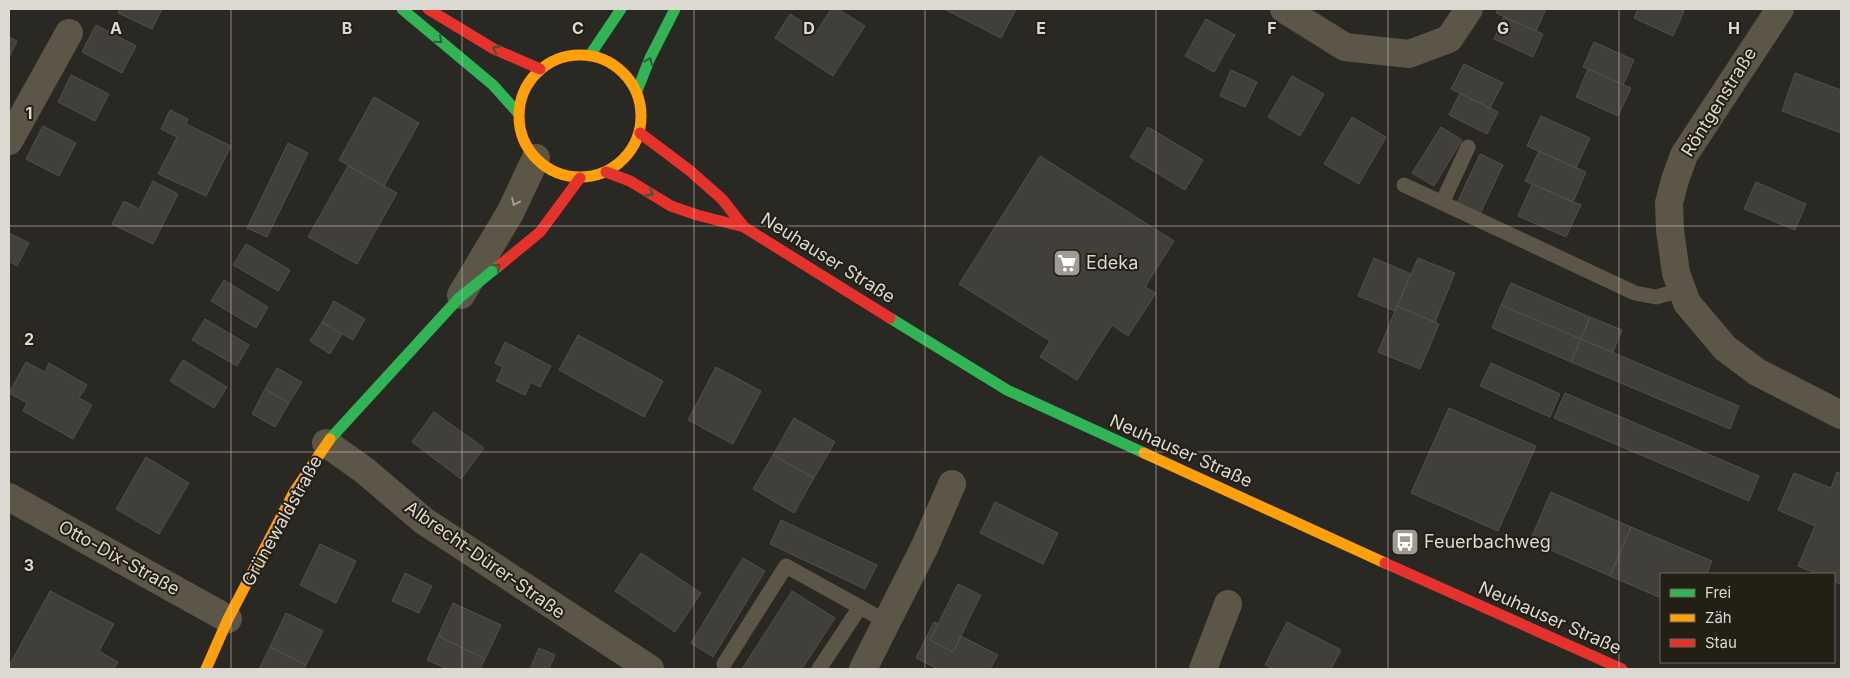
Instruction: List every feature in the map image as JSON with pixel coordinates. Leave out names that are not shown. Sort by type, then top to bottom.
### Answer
[{"type":"street","points":[[402,9],[493,85],[518,114]]},
{"type":"street","points":[[428,9],[494,49],[540,69]]},
{"type":"street","points":[[590,55],[621,9]]},
{"type":"street","points":[[637,90],[650,58],[675,9]]},
{"type":"street","points":[[1284,9],[1345,47],[1409,54],[1450,39],[1468,9]]},
{"type":"street","name":"Röntgenstraße","points":[[1780,9],[1684,155],[1669,203],[1670,230],[1676,272],[1687,303],[1725,348],[1757,372],[1841,415]]},
{"type":"street","points":[[9,142],[69,33]]},
{"type":"street","points":[[577,54],[590,55],[609,61],[625,74],[637,90],[642,112],[640,134],[632,150],[621,163],[606,172],[580,178],[556,172],[536,158],[526,145],[520,130],[518,114],[524,89],[540,69],[551,61],[577,54]]},
{"type":"street","name":"Neuhauser Straße","points":[[640,134],[689,170],[722,199],[744,227]]},
{"type":"street","name":"Grünewaldstraße","points":[[459,298],[510,213],[536,158]]},
{"type":"street","name":"Neuhauser Straße","points":[[606,172],[630,181],[671,206],[744,227],[1007,390],[1398,570],[1622,669]]},
{"type":"street","name":"Grünewaldstraße","points":[[206,669],[228,620],[294,492],[326,443],[459,298],[540,232],[580,178]]},
{"type":"street","name":"Albrecht-Dürer-Straße","points":[[326,443],[364,470],[424,521],[650,669]]},
{"type":"street","points":[[863,669],[925,546],[952,484]]},
{"type":"street","name":"Otto-Dix-Straße","points":[[9,497],[228,620]]},
{"type":"street","points":[[1203,669],[1228,604]]},
{"type":"lane","points":[[1442,203],[1468,148]]},
{"type":"lane","points":[[1404,185],[1635,293],[1656,297],[1682,290]]},
{"type":"lane","points":[[724,664],[786,566],[887,622]]},
{"type":"lane","points":[[819,669],[860,607]]},
{"type":"building","points":[[120,9],[162,9],[152,29],[118,13]]},
{"type":"building","points":[[831,9],[838,9],[865,26],[833,76],[775,38],[790,14],[817,31]]},
{"type":"building","points":[[946,9],[1016,9],[1001,38]]},
{"type":"building","points":[[1498,9],[1546,9],[1536,31],[1496,13]]},
{"type":"building","points":[[1638,9],[1679,9],[1684,11],[1673,36],[1634,18]]},
{"type":"building","points":[[1504,17],[1543,34],[1533,57],[1494,39]]},
{"type":"building","points":[[1206,19],[1235,35],[1214,72],[1185,56]]},
{"type":"building","points":[[96,25],[136,46],[122,73],[82,52]]},
{"type":"building","points":[[9,37],[17,41],[9,58]]},
{"type":"building","points":[[1594,42],[1634,60],[1623,85],[1583,67]]},
{"type":"building","points":[[1464,64],[1503,83],[1490,108],[1451,89]]},
{"type":"building","points":[[1588,69],[1631,88],[1618,116],[1576,97]]},
{"type":"building","points":[[1231,70],[1257,82],[1245,107],[1220,96]]},
{"type":"building","points":[[1795,73],[1841,90],[1841,133],[1782,111]]},
{"type":"building","points":[[71,75],[109,94],[95,121],[58,102]]},
{"type":"building","points":[[1292,76],[1324,94],[1300,136],[1268,117]]},
{"type":"building","points":[[1460,93],[1498,112],[1487,134],[1449,115]]},
{"type":"building","points":[[374,97],[419,123],[384,186],[339,160]]},
{"type":"building","points":[[170,110],[188,119],[186,124],[231,146],[206,196],[158,174],[177,137],[161,129]]},
{"type":"building","points":[[1541,116],[1590,138],[1576,168],[1527,146]]},
{"type":"building","points":[[1352,117],[1386,137],[1359,184],[1324,164]]},
{"type":"building","points":[[43,126],[76,143],[59,176],[26,159]]},
{"type":"building","points":[[1148,127],[1203,160],[1185,190],[1130,157]]},
{"type":"building","points":[[1441,127],[1462,140],[1434,186],[1412,173]]},
{"type":"building","points":[[288,143],[308,153],[267,237],[247,228]]},
{"type":"building","points":[[1539,151],[1586,172],[1573,202],[1525,181]]},
{"type":"building","points":[[1480,154],[1503,165],[1479,216],[1456,205]]},
{"type":"building","name":"Edeka","points":[[1040,156],[1174,241],[1145,287],[1156,293],[1128,336],[1112,325],[1077,380],[1040,357],[1050,341],[959,284]]},
{"type":"building","points":[[348,166],[397,193],[357,264],[308,237]]},
{"type":"building","points":[[153,181],[178,194],[153,244],[112,224],[124,201],[139,209]]},
{"type":"building","points":[[1756,182],[1806,204],[1795,230],[1744,209]]},
{"type":"building","points":[[1532,184],[1581,205],[1566,237],[1518,216]]},
{"type":"building","points":[[9,233],[29,243],[17,266],[9,261]]},
{"type":"building","points":[[246,244],[290,270],[278,291],[233,265]]},
{"type":"building","points":[[1374,258],[1411,274],[1395,311],[1358,296]]},
{"type":"building","points":[[1418,258],[1455,273],[1435,322],[1397,306]]},
{"type":"building","points":[[224,280],[268,307],[256,328],[211,301]]},
{"type":"building","points":[[1511,283],[1590,317],[1581,339],[1501,305]]},
{"type":"building","points":[[334,301],[365,319],[353,340],[322,322]]},
{"type":"building","points":[[1501,305],[1581,339],[1571,362],[1492,328]]},
{"type":"building","points":[[1397,306],[1439,324],[1420,369],[1378,352]]},
{"type":"building","points":[[1590,317],[1622,330],[1613,352],[1581,339]]},
{"type":"building","points":[[205,319],[249,345],[237,366],[192,340]]},
{"type":"building","points":[[322,322],[342,334],[330,354],[310,341]]},
{"type":"building","points":[[578,335],[663,381],[644,417],[559,370]]},
{"type":"building","points":[[1581,339],[1739,406],[1730,429],[1571,362]]},
{"type":"building","points":[[505,342],[551,366],[540,387],[531,382],[525,395],[496,381],[503,367],[495,363]]},
{"type":"building","points":[[183,360],[227,387],[214,408],[170,381]]},
{"type":"building","points":[[26,362],[45,372],[49,363],[87,385],[79,398],[92,405],[73,439],[23,411],[27,403],[9,393]]},
{"type":"building","points":[[1491,363],[1560,394],[1550,417],[1480,386]]},
{"type":"building","points":[[716,367],[761,391],[733,444],[688,420]]},
{"type":"building","points":[[277,368],[302,382],[289,403],[265,389]]},
{"type":"building","points":[[265,389],[289,403],[275,427],[252,414]]},
{"type":"building","points":[[1565,393],[1759,476],[1749,501],[1554,418]]},
{"type":"building","points":[[1449,408],[1536,446],[1498,531],[1411,493]]},
{"type":"building","points":[[434,412],[484,448],[461,479],[412,442]]},
{"type":"building","points":[[794,418],[835,442],[814,478],[773,455]]},
{"type":"building","points":[[773,455],[814,478],[794,513],[753,489]]},
{"type":"building","points":[[146,457],[189,483],[159,534],[116,509]]},
{"type":"building","points":[[1837,472],[1841,474],[1840,584],[1835,582],[1835,573],[1815,573],[1798,566],[1815,526],[1778,510],[1794,473],[1831,488]]},
{"type":"building","points":[[1551,492],[1631,527],[1610,576],[1530,541]]},
{"type":"building","points":[[995,502],[1058,533],[1043,564],[980,533]]},
{"type":"building","points":[[781,520],[877,565],[865,589],[770,544]]},
{"type":"building","points":[[1631,527],[1712,561],[1707,573],[1660,573],[1660,598],[1610,576]]},
{"type":"building","points":[[320,544],[356,561],[336,603],[300,585]]},
{"type":"building","points":[[641,553],[701,593],[675,632],[615,591]]},
{"type":"building","points":[[743,558],[765,571],[713,657],[691,643]]},
{"type":"building","points":[[405,573],[432,586],[419,613],[392,601]]},
{"type":"building","points":[[958,584],[981,595],[953,652],[930,640]]},
{"type":"building","points":[[50,591],[114,624],[99,651],[118,662],[114,669],[9,669]]},
{"type":"building","points":[[792,591],[835,618],[802,669],[742,669]]},
{"type":"building","points":[[453,603],[501,625],[485,659],[438,636]]},
{"type":"building","points":[[286,613],[323,631],[306,665],[270,647]]},
{"type":"building","points":[[934,622],[938,624],[930,640],[953,652],[961,636],[998,655],[990,669],[938,669],[916,658]]},
{"type":"building","points":[[1287,622],[1341,650],[1331,669],[1274,669],[1265,665]]},
{"type":"building","points":[[438,636],[485,659],[480,669],[448,669],[427,660]]},
{"type":"building","points":[[270,647],[306,665],[304,669],[259,669]]},
{"type":"building","points":[[539,648],[555,655],[549,669],[530,669]]},
{"type":"traffic: fast","points":[[402,9],[493,85],[519,114]]},
{"type":"traffic: fast","points":[[590,55],[621,9]]},
{"type":"traffic: fast","points":[[637,91],[650,58],[675,9]]},
{"type":"traffic: fast","points":[[330,439],[459,298],[500,265]]},
{"type":"traffic: fast","points":[[890,318],[1007,390],[1144,453]]},
{"type":"traffic: slow","points":[[580,55],[603,59],[623,73],[637,93],[641,116],[637,139],[623,159],[603,173],[580,177],[557,173],[537,159],[523,139],[519,116],[523,93],[537,73],[557,59],[580,55]]},
{"type":"traffic: slow","points":[[206,669],[228,619],[294,492],[330,439]]},
{"type":"traffic: slow","points":[[1144,453],[1385,563]]},
{"type":"traffic: jam","points":[[428,9],[494,49],[540,69]]},
{"type":"traffic: jam","points":[[640,133],[689,170],[722,199],[744,227],[890,318]]},
{"type":"traffic: jam","points":[[606,172],[630,181],[671,206],[744,227]]},
{"type":"traffic: jam","points":[[500,265],[540,232],[580,178]]},
{"type":"traffic: jam","points":[[1385,563],[1622,669]]},
{"type":"place","name":"Edeka","points":[[1067,263]]},
{"type":"place","name":"Feuerbachweg","points":[[1405,542]]}]
